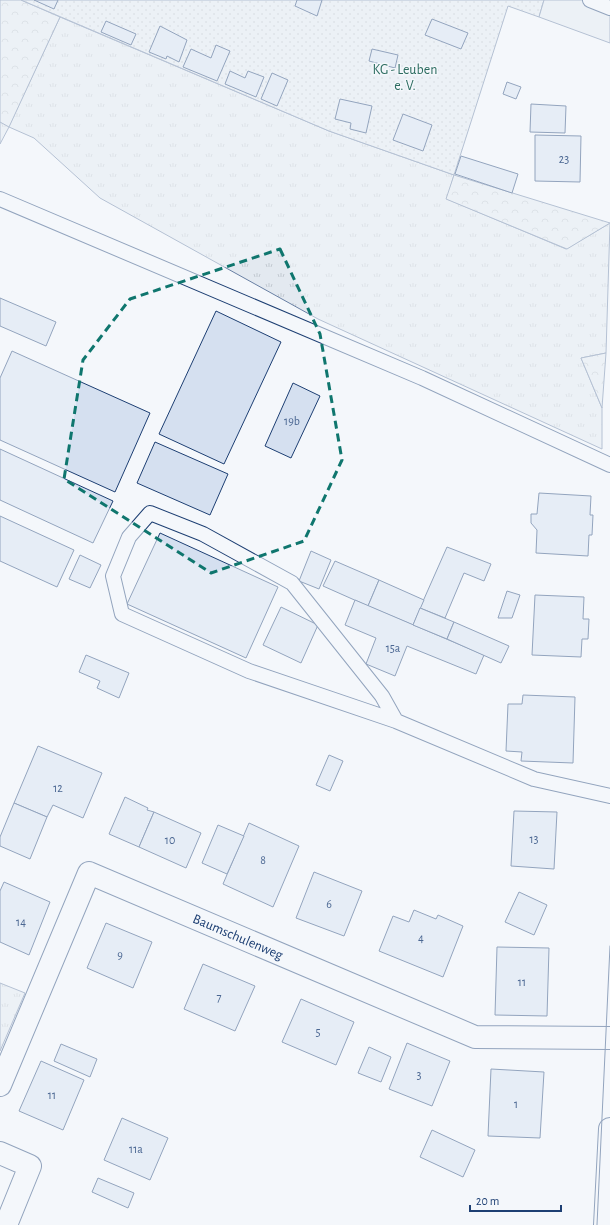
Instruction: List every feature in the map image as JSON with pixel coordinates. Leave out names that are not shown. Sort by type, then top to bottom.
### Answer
[{"type":"street","name":"Baumschulenweg","points":[[0,1085],[89,873],[475,1037],[610,1038]]},
{"type":"street","points":[[605,1225],[610,1129]]},
{"type":"street","points":[[0,1153],[30,1166],[6,1225]]},
{"type":"lane","points":[[590,0],[610,8]]},
{"type":"lane","points":[[0,199],[422,378],[610,465]]},
{"type":"lane","points":[[396,721],[382,696],[292,583],[203,534],[150,513],[128,537],[113,576],[122,614],[249,671],[396,721],[534,779],[610,796]]},
{"type":"highlighted area","points":[[280,249],[320,334],[342,460],[304,541],[211,573],[64,479],[83,360],[130,299]]},
{"type":"green space","points":[[0,0],[21,0],[60,17],[9,127],[0,122]]},
{"type":"green space","name":"KG - Leuben e. V.","points":[[21,0],[544,0],[539,17],[508,6],[454,175],[329,131]]},
{"type":"green space","points":[[60,17],[329,131],[454,175],[447,199],[566,249],[610,223],[606,353],[581,358],[602,408],[602,449],[318,319],[100,198],[34,138],[9,127],[0,144],[0,122],[9,126]]},
{"type":"green space","points":[[454,175],[610,223],[567,249],[446,199]]},
{"type":"green space","points":[[606,353],[602,408],[581,358]]},
{"type":"green space","points":[[0,983],[25,993],[0,1051]]},
{"type":"shaded area","points":[[544,0],[610,0],[610,43],[539,17]]},
{"type":"building","points":[[34,0],[58,0],[54,9]]},
{"type":"building","points":[[297,0],[322,0],[317,16],[295,6]]},
{"type":"building","points":[[432,19],[468,33],[461,49],[425,35]]},
{"type":"building","points":[[106,21],[136,34],[131,45],[101,32]]},
{"type":"building","points":[[160,26],[187,40],[179,62],[167,56],[166,59],[149,52]]},
{"type":"building","points":[[216,45],[230,51],[217,81],[183,67],[191,49],[211,58]]},
{"type":"building","points":[[372,49],[398,55],[395,68],[369,61]]},
{"type":"building","points":[[230,71],[245,78],[248,71],[264,77],[256,97],[225,84]]},
{"type":"building","points":[[272,73],[288,80],[277,106],[261,99]]},
{"type":"building","points":[[507,82],[521,87],[516,99],[503,94]]},
{"type":"building","points":[[340,99],[372,106],[366,133],[350,129],[351,123],[335,119]]},
{"type":"building","points":[[531,104],[566,106],[565,133],[530,132]]},
{"type":"building","points":[[403,114],[432,125],[423,151],[393,140]]},
{"type":"building","points":[[535,135],[581,136],[580,182],[535,181]]},
{"type":"building","points":[[461,156],[518,174],[512,193],[455,174]]},
{"type":"building","points":[[0,298],[56,322],[46,346],[0,326]]},
{"type":"building","points":[[216,311],[281,342],[224,464],[159,434]]},
{"type":"building","points":[[12,351],[150,413],[115,492],[0,440],[0,378]]},
{"type":"building","points":[[293,383],[320,396],[291,458],[265,446]]},
{"type":"building","points":[[155,442],[228,474],[210,515],[137,483]]},
{"type":"building","points":[[0,449],[113,501],[93,543],[0,500]]},
{"type":"building","points":[[539,493],[591,496],[590,515],[593,515],[592,535],[589,535],[588,556],[536,553],[537,530],[531,523],[531,514],[537,514]]},
{"type":"building","points":[[0,516],[74,550],[57,587],[0,561]]},
{"type":"building","points":[[160,533],[278,587],[246,658],[127,604]]},
{"type":"building","points":[[447,547],[491,564],[484,581],[464,573],[445,618],[420,608]]},
{"type":"building","points":[[311,551],[331,560],[319,589],[299,581]]},
{"type":"building","points":[[80,555],[101,565],[90,588],[69,579]]},
{"type":"building","points":[[335,561],[379,580],[368,606],[323,586]]},
{"type":"building","points":[[379,580],[424,600],[413,625],[368,606]]},
{"type":"building","points":[[507,591],[520,595],[512,618],[498,618]]},
{"type":"building","points":[[535,595],[584,597],[583,619],[589,619],[588,639],[582,639],[581,657],[532,655]]},
{"type":"building","points":[[355,600],[484,655],[476,674],[407,646],[395,676],[366,664],[376,638],[345,625]]},
{"type":"building","points":[[281,607],[318,625],[301,663],[263,645]]},
{"type":"building","points":[[420,608],[454,622],[447,639],[413,625]]},
{"type":"building","points":[[454,622],[509,646],[501,663],[447,639]]},
{"type":"building","points":[[86,655],[129,673],[119,698],[97,688],[100,681],[79,672]]},
{"type":"building","points":[[523,695],[575,697],[573,763],[521,761],[522,752],[506,751],[508,704],[522,704]]},
{"type":"building","points":[[38,746],[102,773],[83,818],[53,805],[47,817],[14,803]]},
{"type":"building","points":[[329,755],[343,761],[330,791],[316,785]]},
{"type":"building","points":[[125,797],[148,808],[147,810],[154,812],[139,847],[109,834]]},
{"type":"building","points":[[14,803],[47,817],[30,859],[0,846],[0,837]]},
{"type":"building","points":[[514,811],[557,812],[554,869],[511,866]]},
{"type":"building","points":[[154,812],[201,833],[186,868],[139,847]]},
{"type":"building","points":[[249,823],[299,846],[273,907],[223,884]]},
{"type":"building","points":[[218,825],[244,836],[227,874],[202,863]]},
{"type":"building","points":[[314,872],[362,891],[344,936],[296,918]]},
{"type":"building","points":[[4,882],[50,902],[29,955],[0,942],[0,891]]},
{"type":"building","points":[[519,892],[547,905],[534,935],[505,922]]},
{"type":"building","points":[[414,910],[436,919],[438,915],[463,926],[443,977],[379,951],[393,916],[409,922]]},
{"type":"building","points":[[106,923],[152,942],[133,988],[87,968]]},
{"type":"building","points":[[497,947],[549,948],[547,1016],[495,1015]]},
{"type":"building","points":[[203,964],[255,986],[235,1031],[184,1009]]},
{"type":"building","points":[[301,999],[354,1022],[336,1065],[282,1042]]},
{"type":"building","points":[[407,1043],[450,1061],[432,1106],[389,1089]]},
{"type":"building","points":[[61,1044],[97,1059],[90,1077],[54,1061]]},
{"type":"building","points":[[369,1047],[391,1057],[381,1082],[358,1073]]},
{"type":"building","points":[[41,1061],[84,1080],[63,1130],[19,1111]]},
{"type":"building","points":[[491,1069],[544,1072],[540,1138],[488,1136]]},
{"type":"building","points":[[122,1118],[168,1138],[150,1180],[104,1160]]},
{"type":"building","points":[[432,1130],[475,1150],[463,1177],[420,1157]]},
{"type":"building","points":[[98,1178],[134,1193],[128,1208],[92,1192]]},
{"type":"tram line","points":[[597,1225],[610,946]]}]
